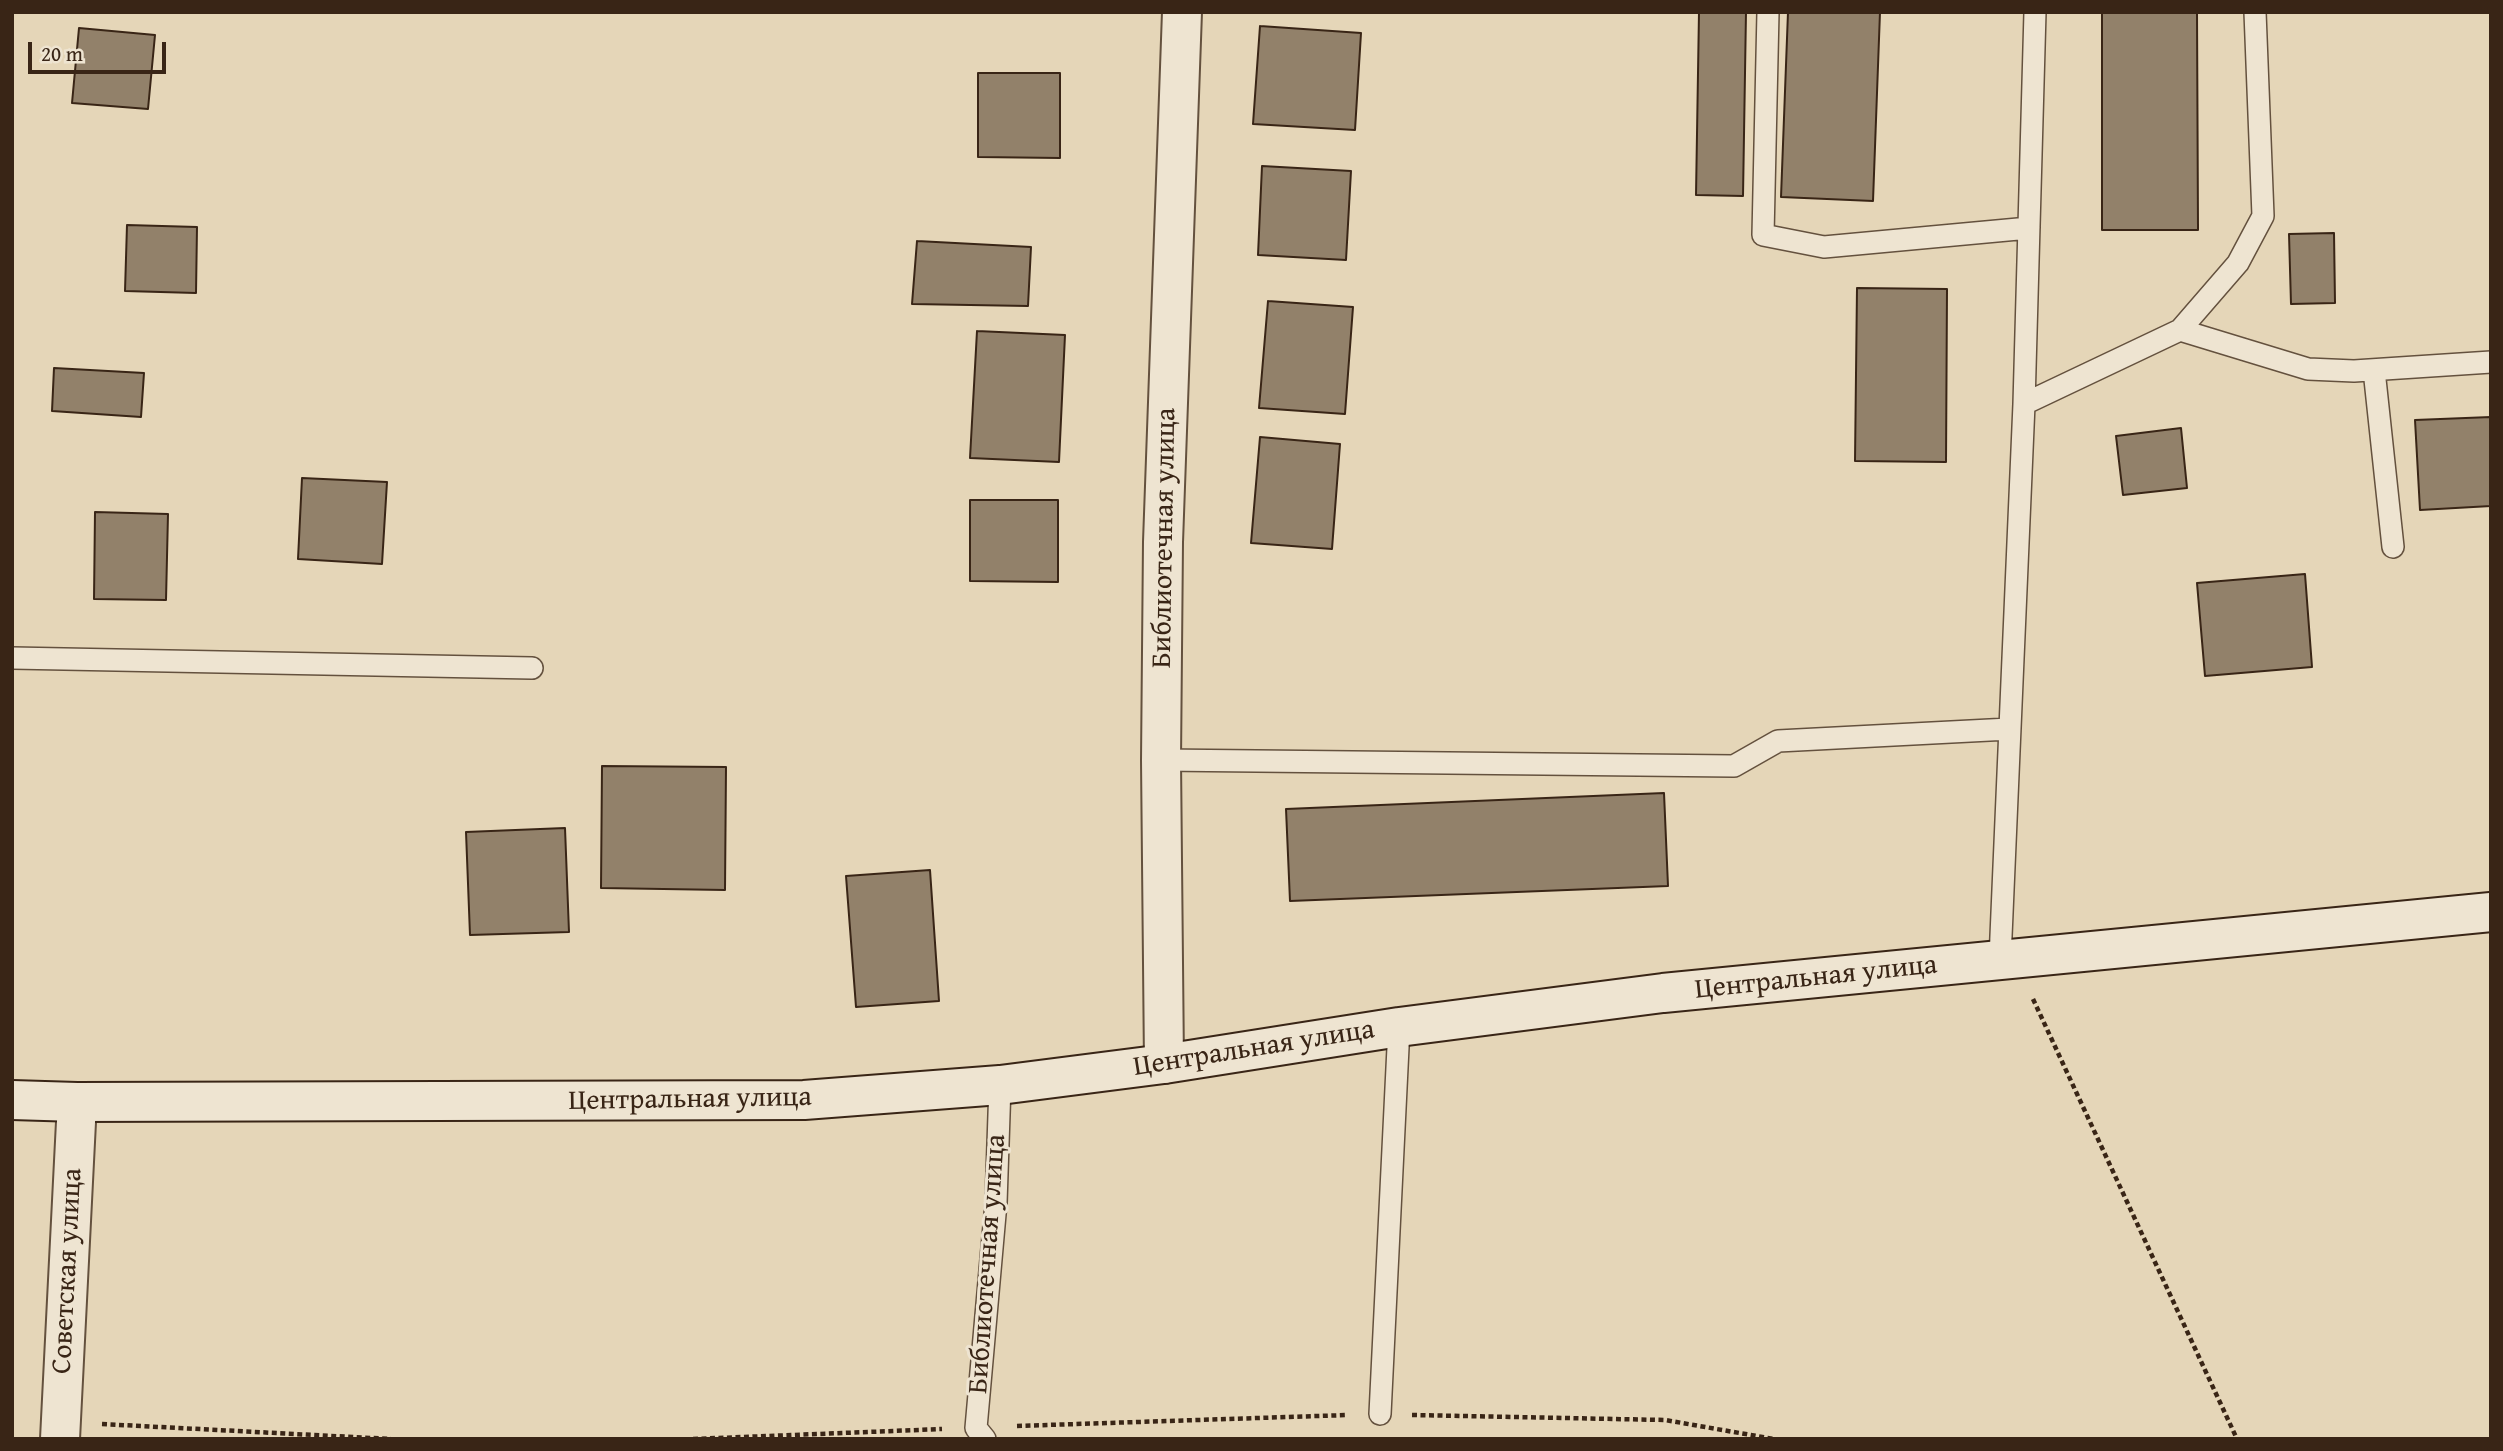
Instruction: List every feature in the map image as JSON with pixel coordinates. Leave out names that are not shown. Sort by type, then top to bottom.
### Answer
[{"type":"main road","name":"Библиотечная улица","points":[[1164,1064],[1161,760],[1163,542],[1182,12]]},
{"type":"main road","name":"Центральная улица","points":[[12,1100],[804,1100],[1000,1085],[1164,1064],[1399,1027],[1663,993],[2491,912]]},
{"type":"main road","name":"Советская улица","points":[[60,1431],[77,1102]]},
{"type":"lane","points":[[1768,12],[1763,235],[1824,247],[2029,228]]},
{"type":"lane","points":[[2015,958],[2009,729],[2024,404],[2035,12]]},
{"type":"lane","points":[[2024,404],[2180,330],[2238,263],[2263,216],[2255,12]]},
{"type":"lane","points":[[2180,330],[2308,369],[2374,370],[2491,362]]},
{"type":"lane","points":[[2374,370],[2393,547]]},
{"type":"lane","points":[[12,658],[531,668]]},
{"type":"lane","points":[[1161,760],[1734,766],[1778,741],[2009,729]]},
{"type":"lane","points":[[1380,1414],[1399,1027]]},
{"type":"lane","name":"Библиотечная улица","points":[[981,1433],[996,1203],[1000,1085]]},
{"type":"path","points":[[2015,958],[2238,1439]]},
{"type":"path","points":[[693,1439],[981,1433],[1380,1414],[1665,1420],[1774,1439]]},
{"type":"path","points":[[60,1431],[391,1439]]},
{"type":"building","points":[[1699,12],[1746,12],[1743,196],[1696,195]]},
{"type":"building","points":[[1788,12],[1880,12],[1873,201],[1781,197]]},
{"type":"building","points":[[2102,12],[2197,12],[2198,230],[2102,230]]},
{"type":"building","points":[[1260,26],[1361,33],[1355,130],[1253,124]]},
{"type":"building","points":[[79,28],[155,35],[148,109],[72,103]]},
{"type":"building","points":[[978,73],[1060,73],[1060,158],[978,157]]},
{"type":"building","points":[[1262,166],[1351,171],[1346,260],[1258,255]]},
{"type":"building","points":[[127,225],[197,227],[196,293],[125,291]]},
{"type":"building","points":[[2334,233],[2335,303],[2291,304],[2289,234]]},
{"type":"building","points":[[917,241],[1031,247],[1028,306],[912,304]]},
{"type":"building","points":[[1857,288],[1947,289],[1946,462],[1855,461]]},
{"type":"building","points":[[1268,301],[1353,307],[1345,414],[1259,408]]},
{"type":"building","points":[[977,331],[1065,335],[1059,462],[970,458]]},
{"type":"building","points":[[54,368],[144,373],[141,417],[52,411]]},
{"type":"building","points":[[2491,417],[2491,506],[2420,510],[2415,420]]},
{"type":"building","points":[[2181,428],[2187,488],[2123,495],[2116,436]]},
{"type":"building","points":[[1260,437],[1340,444],[1332,549],[1251,543]]},
{"type":"building","points":[[302,478],[387,482],[382,564],[298,559]]},
{"type":"building","points":[[970,500],[1058,500],[1058,582],[970,581]]},
{"type":"building","points":[[95,512],[168,514],[166,600],[94,599]]},
{"type":"building","points":[[2305,574],[2312,667],[2205,676],[2197,583]]},
{"type":"building","points":[[602,766],[726,767],[725,890],[601,888]]},
{"type":"building","points":[[1664,793],[1668,886],[1290,901],[1286,809]]},
{"type":"building","points":[[565,828],[569,932],[470,935],[466,832]]},
{"type":"building","points":[[930,870],[939,1001],[856,1007],[846,876]]}]
